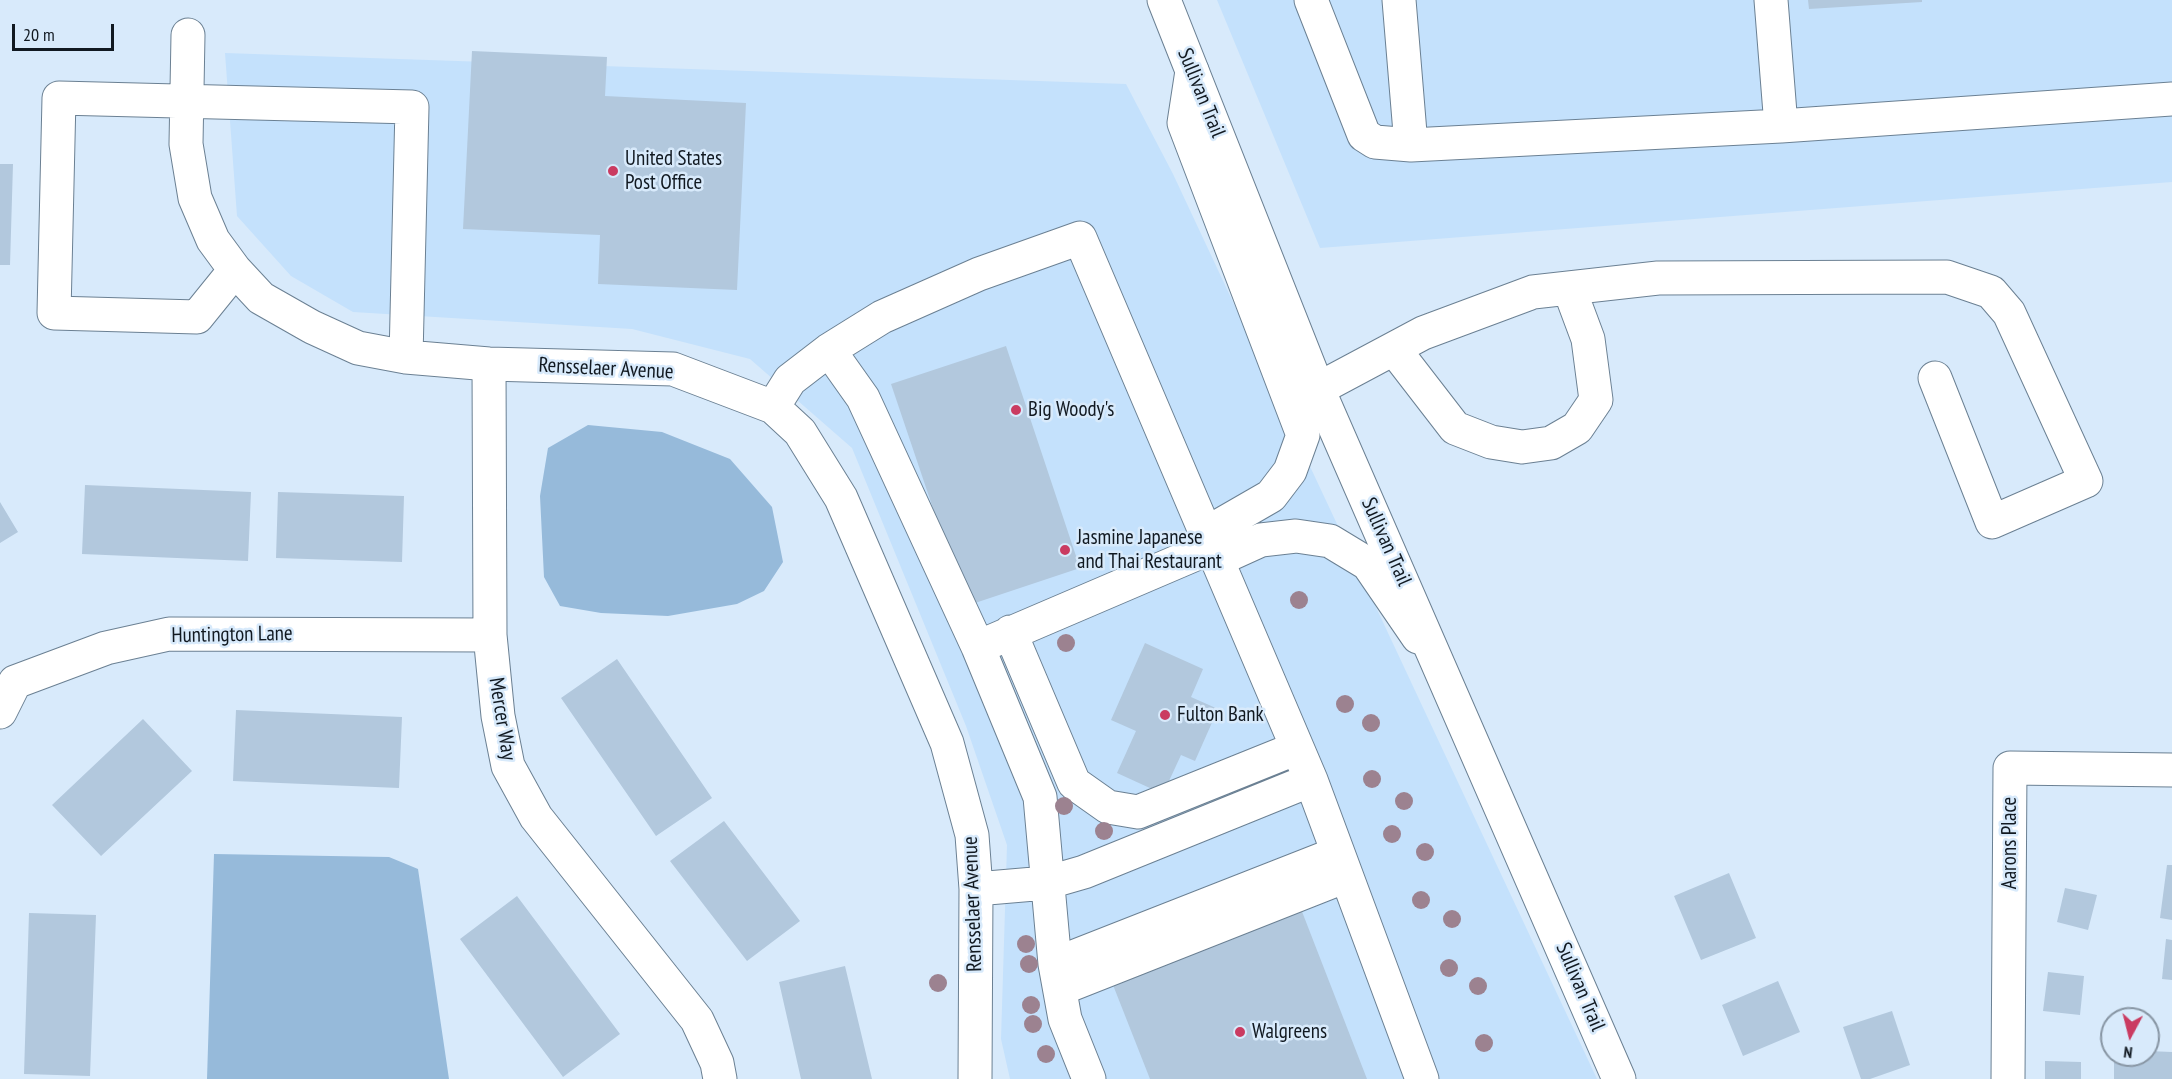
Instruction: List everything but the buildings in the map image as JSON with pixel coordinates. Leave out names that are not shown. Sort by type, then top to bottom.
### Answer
[{"type":"street","name":"Sullivan Trail","points":[[1164,0],[1318,389],[1619,1079]]},
{"type":"street","points":[[1311,0],[1364,135],[1375,142],[1411,145],[1781,126],[2172,99]]},
{"type":"street","points":[[1399,0],[1411,145]]},
{"type":"street","points":[[1771,0],[1781,126]]},
{"type":"street","name":"Rensselaer Avenue","points":[[188,36],[186,144],[195,198],[213,240],[235,270],[261,298],[312,327],[358,348],[406,357],[489,364],[673,369],[773,407],[800,432],[841,498],[947,743],[972,835],[976,889],[975,1079]]},
{"type":"street","points":[[1192,71],[1184,123],[1303,435],[1290,471],[1271,496],[1211,547]]},
{"type":"street","points":[[235,270],[197,317],[54,313],[59,98],[412,106],[406,357]]},
{"type":"street","points":[[773,407],[790,380],[829,350],[882,317],[979,274],[1080,238],[1311,780],[1422,1079]]},
{"type":"street","points":[[1318,389],[1423,333],[1533,292],[1658,278],[1947,277],[1991,292],[2009,313],[2086,481],[1992,522],[1935,378]]},
{"type":"street","points":[[1394,349],[1455,428],[1491,442],[1522,447],[1551,443],[1578,428],[1596,400],[1588,339],[1569,288]]},
{"type":"street","points":[[829,350],[862,398],[978,647],[1040,797],[1046,883],[1065,1019],[1089,1079]]},
{"type":"street","name":"Mercer Way","points":[[489,364],[490,635],[498,716],[508,766],[536,817],[697,1020],[717,1063],[720,1079]]},
{"type":"street","points":[[978,647],[1211,547],[1296,536],[1330,542],[1368,564],[1444,675]]},
{"type":"street","points":[[1010,632],[1074,783],[1108,807],[1138,812],[1297,748]]},
{"type":"street","name":"Huntington Lane","points":[[0,712],[15,682],[106,648],[169,634],[490,635]]},
{"type":"street","name":"Aarons Place","points":[[2008,1079],[2010,768],[2172,770]]},
{"type":"street","points":[[976,889],[1046,883],[1084,872],[1311,780]]},
{"type":"street","points":[[1058,977],[1342,864]]},
{"type":"shaded area","points":[[1217,0],[2172,0],[2172,182],[1320,248]]},
{"type":"shaded area","points":[[225,53],[1126,84],[1173,174],[1597,1079],[1010,1079],[1001,1039],[1007,845],[966,726],[852,448],[750,359],[632,329],[353,312],[291,276],[237,216]]},
{"type":"shaded area","points":[[588,425],[662,432],[730,459],[772,507],[783,562],[764,591],[737,604],[668,616],[601,613],[560,606],[544,577],[540,496],[548,448]]},
{"type":"shaded area","points":[[214,854],[389,857],[418,869],[449,1079],[207,1079]]},
{"type":"place","name":"United States Post Office","points":[[613,171]]},
{"type":"place","name":"Big Woody's","points":[[1016,410]]},
{"type":"place","name":"Jasmine Japanese and Thai Restaurant","points":[[1065,550]]},
{"type":"place","name":"Fulton Bank","points":[[1165,715]]},
{"type":"place","name":"Walgreens","points":[[1240,1032]]}]
